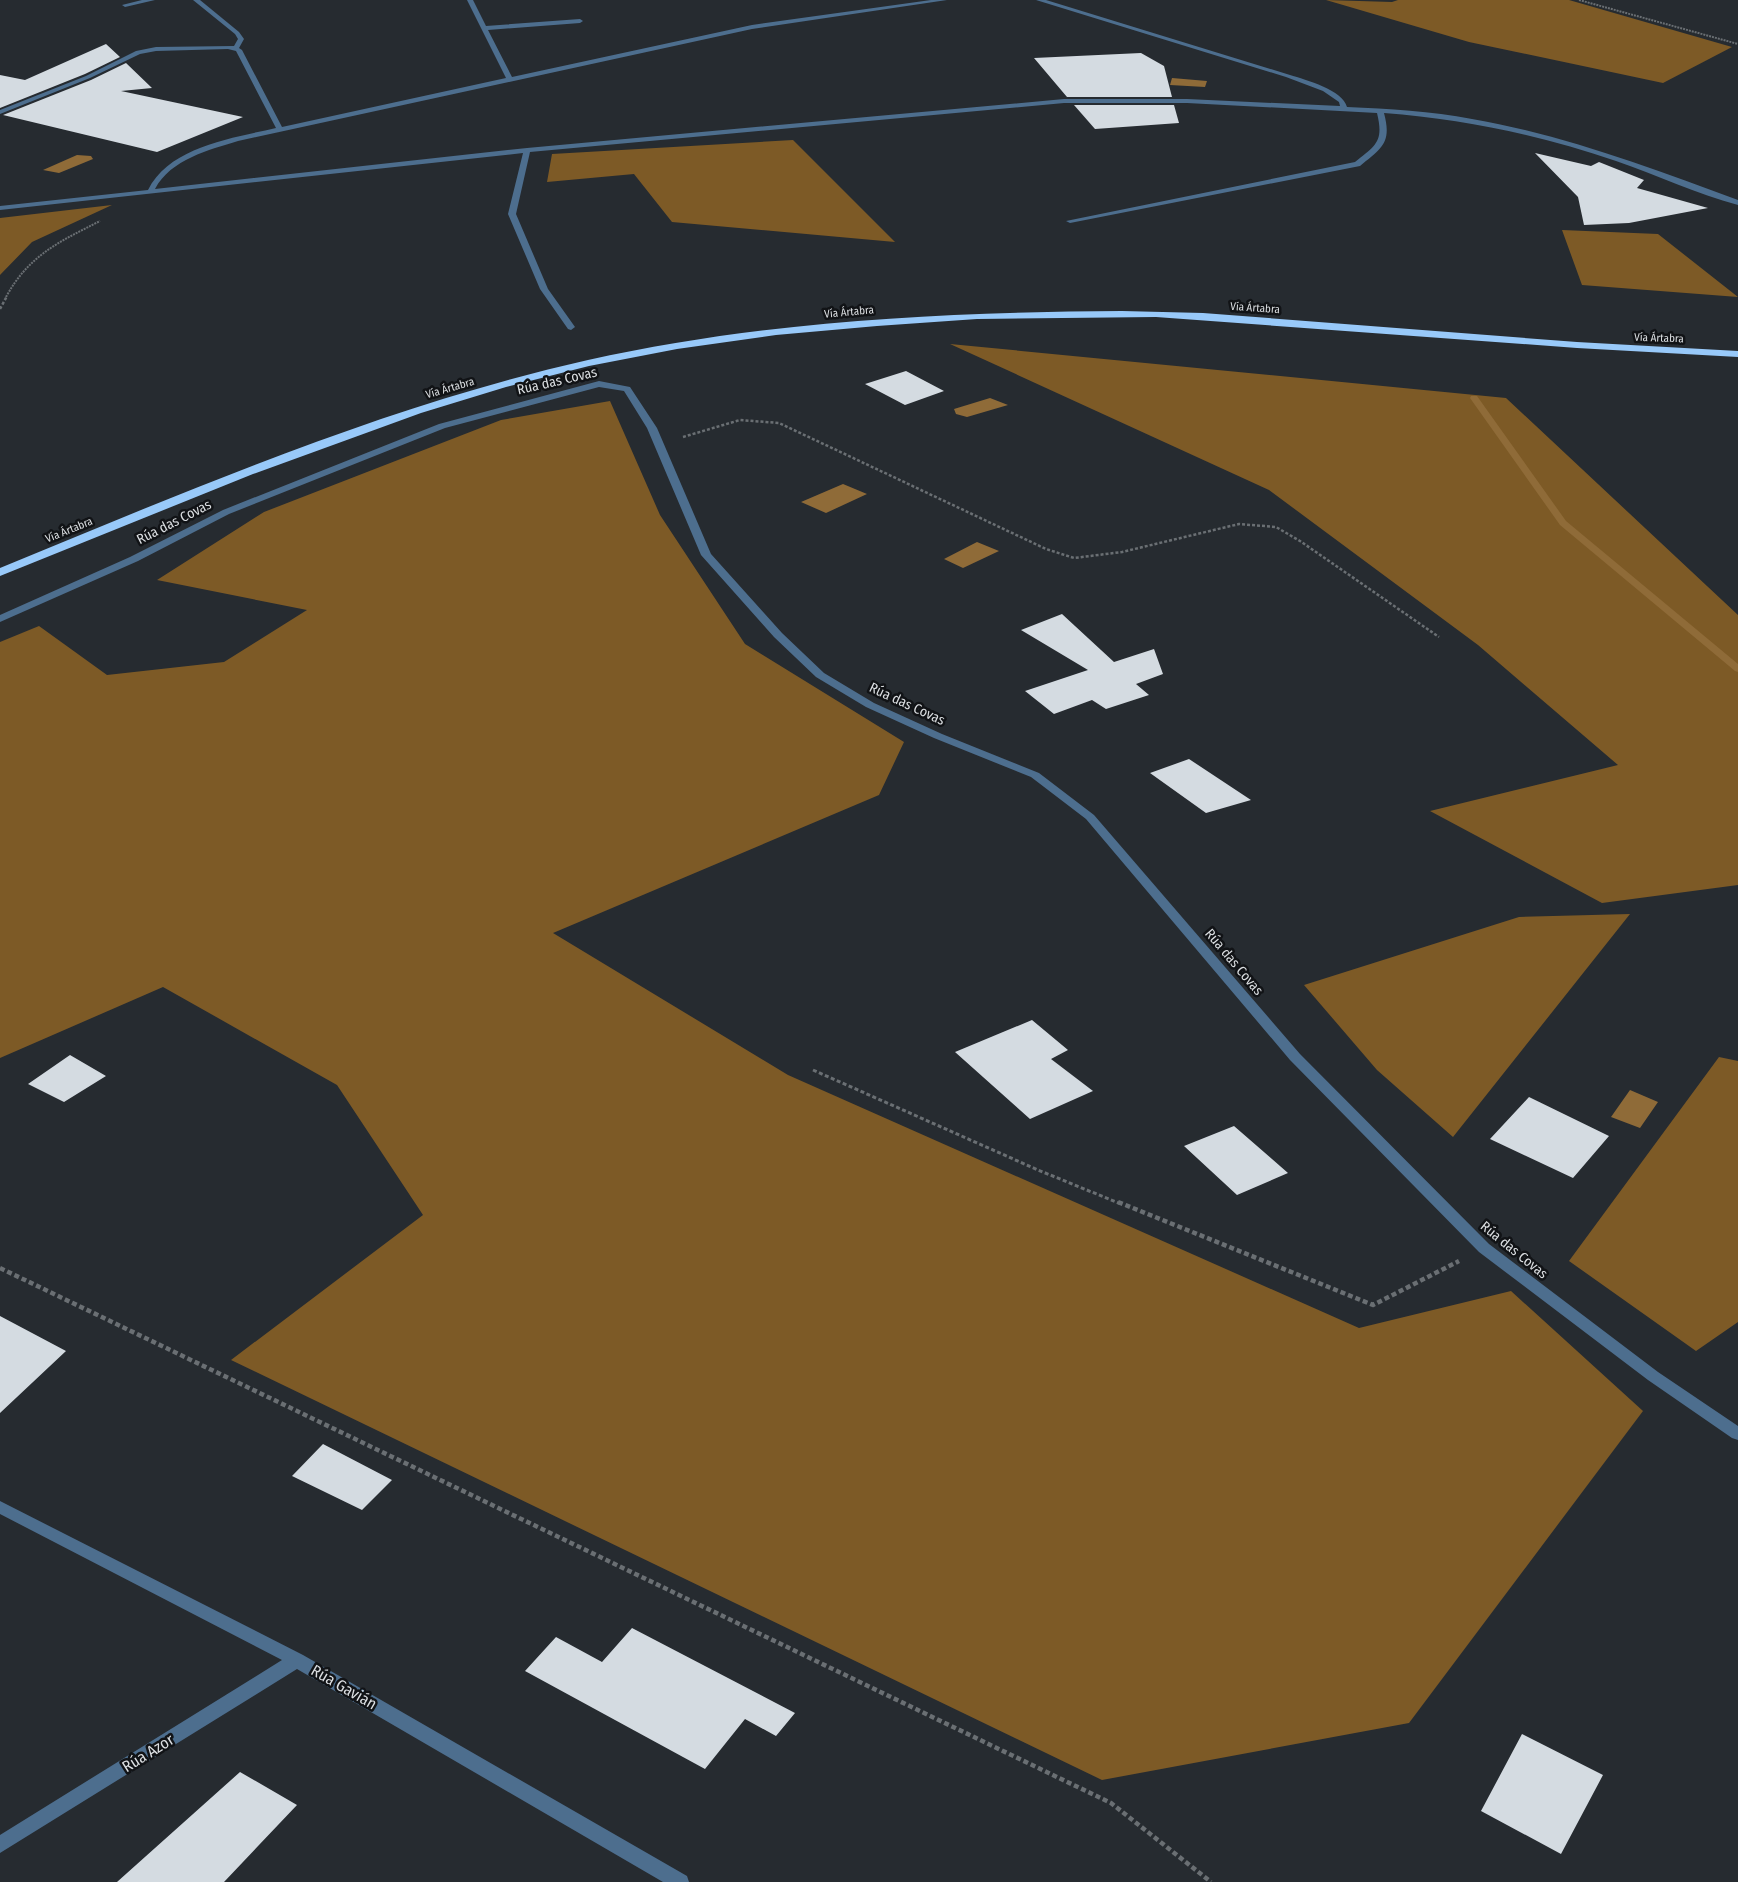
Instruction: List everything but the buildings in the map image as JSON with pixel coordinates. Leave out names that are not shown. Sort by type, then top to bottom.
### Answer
[{"type":"highway","name":"Vía Ártabra","points":[[0,572],[317,445],[420,410],[543,375],[674,347],[787,331],[876,322],[1012,315],[1166,314],[1629,350],[1738,354]]},
{"type":"street","points":[[125,5],[152,0]]},
{"type":"street","points":[[196,0],[237,33],[241,39],[236,48]]},
{"type":"street","points":[[470,0],[509,78]]},
{"type":"street","points":[[150,192],[154,179],[180,162],[214,146],[280,129],[752,27],[944,0]]},
{"type":"street","points":[[1039,0],[1288,76],[1325,90],[1342,101],[1344,109]]},
{"type":"street","points":[[484,28],[580,21]]},
{"type":"street","points":[[0,112],[70,84],[138,52],[156,49],[217,46],[239,50],[280,129]]},
{"type":"street","points":[[0,208],[527,150],[1064,101],[1174,100],[1380,111],[1470,120],[1548,137],[1611,157],[1737,203]]},
{"type":"street","points":[[1070,221],[1356,164],[1378,147],[1386,130],[1380,111]]},
{"type":"street","points":[[527,150],[512,214],[544,289],[571,327]]},
{"type":"street","name":"Rúa das Covas","points":[[0,619],[134,559],[226,512],[327,470],[442,426],[599,384],[627,389],[652,428],[706,555],[778,634],[813,669],[870,705],[938,736],[1036,775],[1090,817],[1295,1057],[1484,1248],[1653,1376],[1738,1434]]},
{"type":"street","name":"Rúa Gavián","points":[[0,1507],[297,1660],[680,1882]]},
{"type":"street","name":"Rúa Azor","points":[[0,1845],[297,1660]]},
{"type":"path","points":[[1579,0],[1738,44]]},
{"type":"path","points":[[0,309],[22,271],[37,258],[52,247],[105,219]]},
{"type":"path","points":[[660,446],[734,420],[755,418],[779,423],[1046,549],[1074,558],[1122,552],[1239,524],[1276,528],[1300,541],[1439,637]]},
{"type":"path","points":[[813,1070],[1038,1170],[1373,1305],[1484,1248]]},
{"type":"path","points":[[0,1268],[1111,1803],[1211,1882]]},
{"type":"shaded area","points":[[1326,0],[1392,2],[1398,0],[1569,0],[1732,47],[1663,83],[1469,42]]},
{"type":"shaded area","points":[[1172,78],[1207,81],[1205,87],[1170,85]]},
{"type":"shaded area","points":[[793,140],[895,242],[672,222],[634,174],[547,182],[552,154]]},
{"type":"shaded area","points":[[77,155],[91,156],[93,159],[59,173],[43,170]]},
{"type":"shaded area","points":[[112,205],[32,242],[0,275],[0,218]]},
{"type":"shaded area","points":[[1562,230],[1658,234],[1738,297],[1582,285]]},
{"type":"shaded area","points":[[950,344],[1506,398],[1738,615],[1738,885],[1602,903],[1430,811],[1618,765],[1478,645],[1269,490]]},
{"type":"shaded area","points":[[990,398],[1008,405],[967,417],[956,414],[954,409]]},
{"type":"shaded area","points":[[610,401],[660,515],[745,644],[904,742],[879,795],[553,933],[788,1075],[1359,1328],[1511,1291],[1643,1411],[1409,1723],[1102,1780],[231,1360],[423,1215],[337,1085],[163,987],[0,1058],[0,642],[39,626],[107,675],[224,662],[307,610],[157,580],[264,512],[501,420]]},
{"type":"shaded area","points":[[843,484],[867,494],[826,513],[801,502]]},
{"type":"shaded area","points":[[977,542],[999,551],[963,568],[944,559]]},
{"type":"shaded area","points":[[1630,914],[1453,1137],[1377,1070],[1304,985],[1519,917]]},
{"type":"shaded area","points":[[1719,1057],[1738,1061],[1738,1322],[1696,1351],[1569,1261]]},
{"type":"shaded area","points":[[1630,1090],[1658,1102],[1640,1128],[1611,1117]]},
{"type":"waterway","points":[[1474,398],[1563,523],[1738,669]]}]
